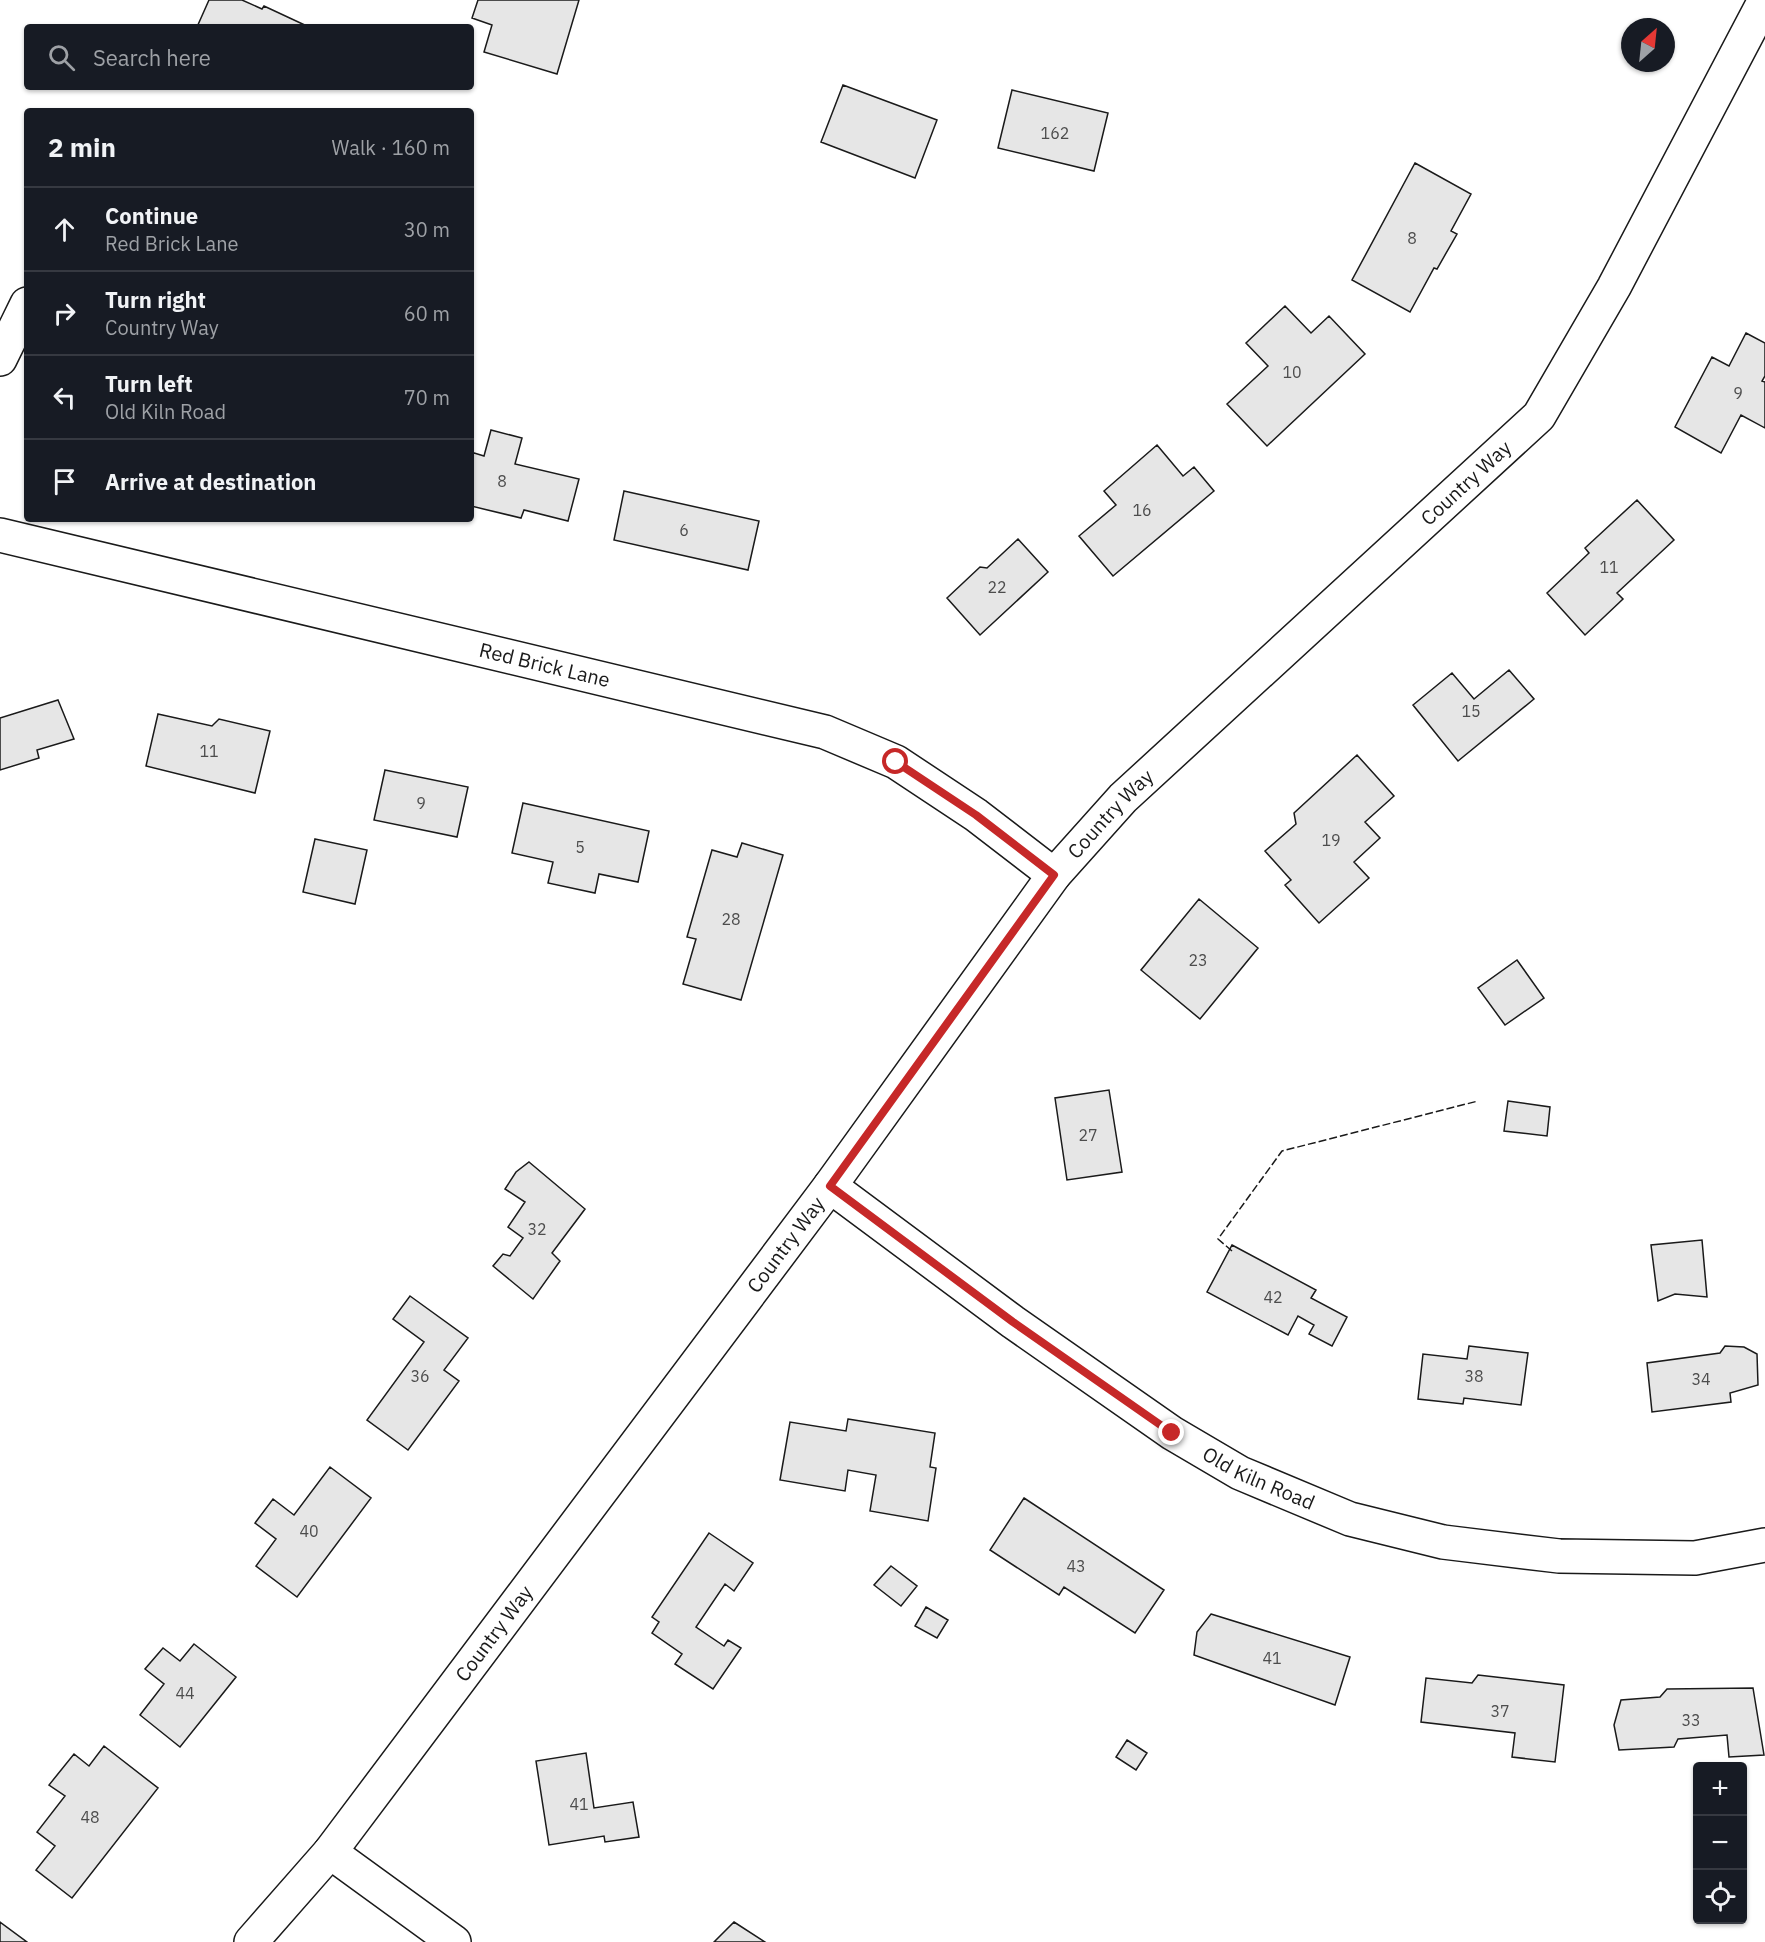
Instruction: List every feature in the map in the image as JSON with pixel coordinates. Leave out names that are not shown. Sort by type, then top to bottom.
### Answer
[{"type":"street","name":"Country Way","points":[[251,1942],[330,1852],[830,1186],[1054,875],[1123,798],[1539,416],[1614,287],[1765,0]]},
{"type":"street","points":[[0,359],[24,310]]},
{"type":"street","name":"Red Brick Lane","points":[[0,535],[825,732],[896,762],[976,815],[1054,875]]},
{"type":"street","name":"Old Kiln Road","points":[[830,1186],[1013,1322],[1172,1433],[1240,1473],[1350,1520],[1443,1542],[1559,1556],[1695,1558],[1765,1545]]},
{"type":"street","points":[[330,1852],[454,1942]]},
{"type":"building","points":[[209,0],[242,0],[262,9],[264,6],[303,24],[198,24]]},
{"type":"building","points":[[478,0],[579,0],[557,74],[484,52],[492,25],[472,18]]},
{"type":"building","points":[[843,85],[937,120],[915,178],[821,142]]},
{"type":"building","points":[[1012,90],[1108,113],[1094,171],[998,148]]},
{"type":"building","points":[[1415,163],[1471,194],[1451,231],[1457,234],[1437,269],[1434,268],[1410,312],[1352,280]]},
{"type":"building","points":[[1285,306],[1311,333],[1329,316],[1365,354],[1267,446],[1227,404],[1268,366],[1246,343]]},
{"type":"building","points":[[1746,333],[1765,343],[1765,376],[1762,381],[1765,382],[1765,428],[1741,415],[1721,453],[1675,427],[1712,357],[1729,366]]},
{"type":"building","points":[[491,430],[522,438],[515,464],[579,479],[568,521],[524,510],[521,518],[474,507],[474,453],[484,456]]},
{"type":"building","points":[[1157,445],[1183,476],[1194,467],[1214,491],[1113,576],[1079,536],[1116,505],[1104,491]]},
{"type":"building","points":[[624,491],[759,521],[748,570],[614,540]]},
{"type":"building","points":[[1637,500],[1674,540],[1617,593],[1623,599],[1585,635],[1547,593],[1589,553],[1585,548]]},
{"type":"building","points":[[1018,539],[1048,572],[980,635],[947,598],[980,567],[987,568]]},
{"type":"building","points":[[1509,670],[1534,699],[1458,761],[1413,705],[1452,673],[1474,699]]},
{"type":"building","points":[[58,700],[74,739],[37,750],[39,758],[0,770],[0,718]]},
{"type":"building","points":[[158,714],[212,726],[219,719],[270,731],[255,793],[146,766]]},
{"type":"building","points":[[1357,755],[1394,796],[1365,822],[1380,838],[1354,862],[1369,878],[1319,923],[1285,885],[1291,880],[1265,851],[1296,824],[1294,813]]},
{"type":"building","points":[[385,770],[468,787],[457,837],[374,820]]},
{"type":"building","points":[[523,803],[649,831],[638,882],[599,874],[595,893],[548,883],[553,862],[512,853]]},
{"type":"building","points":[[315,839],[367,850],[355,904],[303,892]]},
{"type":"building","points":[[742,843],[783,855],[741,1000],[683,984],[696,939],[687,937],[712,850],[737,857]]},
{"type":"building","points":[[1199,899],[1258,948],[1200,1019],[1141,970]]},
{"type":"building","points":[[1517,960],[1544,998],[1505,1025],[1478,988]]},
{"type":"building","points":[[1109,1090],[1122,1172],[1067,1180],[1055,1098]]},
{"type":"building","points":[[1508,1101],[1550,1107],[1547,1136],[1504,1131]]},
{"type":"building","points":[[529,1162],[585,1209],[552,1253],[560,1261],[533,1299],[493,1266],[503,1254],[510,1256],[523,1238],[508,1227],[525,1202],[505,1189],[516,1172]]},
{"type":"building","points":[[1702,1240],[1707,1297],[1675,1294],[1658,1301],[1651,1245]]},
{"type":"building","points":[[1232,1245],[1316,1290],[1311,1298],[1347,1317],[1332,1346],[1309,1334],[1314,1325],[1298,1316],[1288,1335],[1207,1292]]},
{"type":"building","points":[[410,1296],[468,1338],[444,1370],[459,1381],[408,1450],[367,1420],[424,1342],[393,1319]]},
{"type":"building","points":[[1469,1346],[1528,1353],[1521,1405],[1464,1398],[1463,1404],[1418,1399],[1423,1354],[1467,1359]]},
{"type":"building","points":[[1725,1346],[1744,1347],[1757,1354],[1758,1385],[1730,1393],[1731,1402],[1652,1412],[1647,1363],[1720,1353]]},
{"type":"building","points":[[848,1419],[935,1433],[930,1467],[936,1468],[928,1521],[870,1511],[876,1475],[848,1470],[845,1491],[780,1480],[790,1422],[846,1431]]},
{"type":"building","points":[[330,1467],[371,1498],[297,1597],[256,1566],[276,1539],[255,1523],[273,1499],[294,1515]]},
{"type":"building","points":[[1024,1498],[1164,1590],[1135,1633],[1064,1587],[1059,1595],[990,1550]]},
{"type":"building","points":[[709,1533],[753,1563],[734,1591],[725,1584],[696,1627],[724,1646],[728,1640],[741,1648],[713,1689],[675,1664],[682,1654],[652,1633],[659,1622],[652,1617]]},
{"type":"building","points":[[891,1566],[917,1586],[901,1606],[874,1585]]},
{"type":"building","points":[[926,1607],[948,1620],[937,1638],[915,1626]]},
{"type":"building","points":[[1211,1614],[1350,1657],[1335,1705],[1194,1655],[1197,1632]]},
{"type":"building","points":[[194,1644],[236,1677],[180,1747],[140,1715],[164,1684],[145,1669],[163,1648],[180,1661]]},
{"type":"building","points":[[1478,1675],[1564,1685],[1555,1762],[1512,1757],[1515,1733],[1421,1722],[1426,1678],[1472,1683]]},
{"type":"building","points":[[1753,1688],[1764,1755],[1729,1757],[1727,1735],[1678,1739],[1674,1747],[1619,1750],[1614,1725],[1621,1700],[1660,1697],[1667,1689]]},
{"type":"building","points":[[1127,1740],[1147,1753],[1136,1770],[1116,1757]]},
{"type":"building","points":[[104,1746],[158,1788],[72,1898],[36,1870],[55,1846],[37,1832],[65,1796],[49,1785],[74,1754],[89,1766]]},
{"type":"building","points":[[586,1753],[594,1808],[633,1802],[639,1837],[605,1842],[604,1836],[549,1845],[536,1761]]},
{"type":"building","points":[[0,1922],[27,1942],[0,1942]]},
{"type":"building","points":[[734,1922],[765,1942],[714,1942]]},
{"type":"fence","points":[[1232,1251],[1218,1239],[1282,1151],[1478,1101]]},
{"type":"route","points":[[896,762],[976,815],[1054,875],[830,1186],[1013,1322],[1172,1433]]}]
